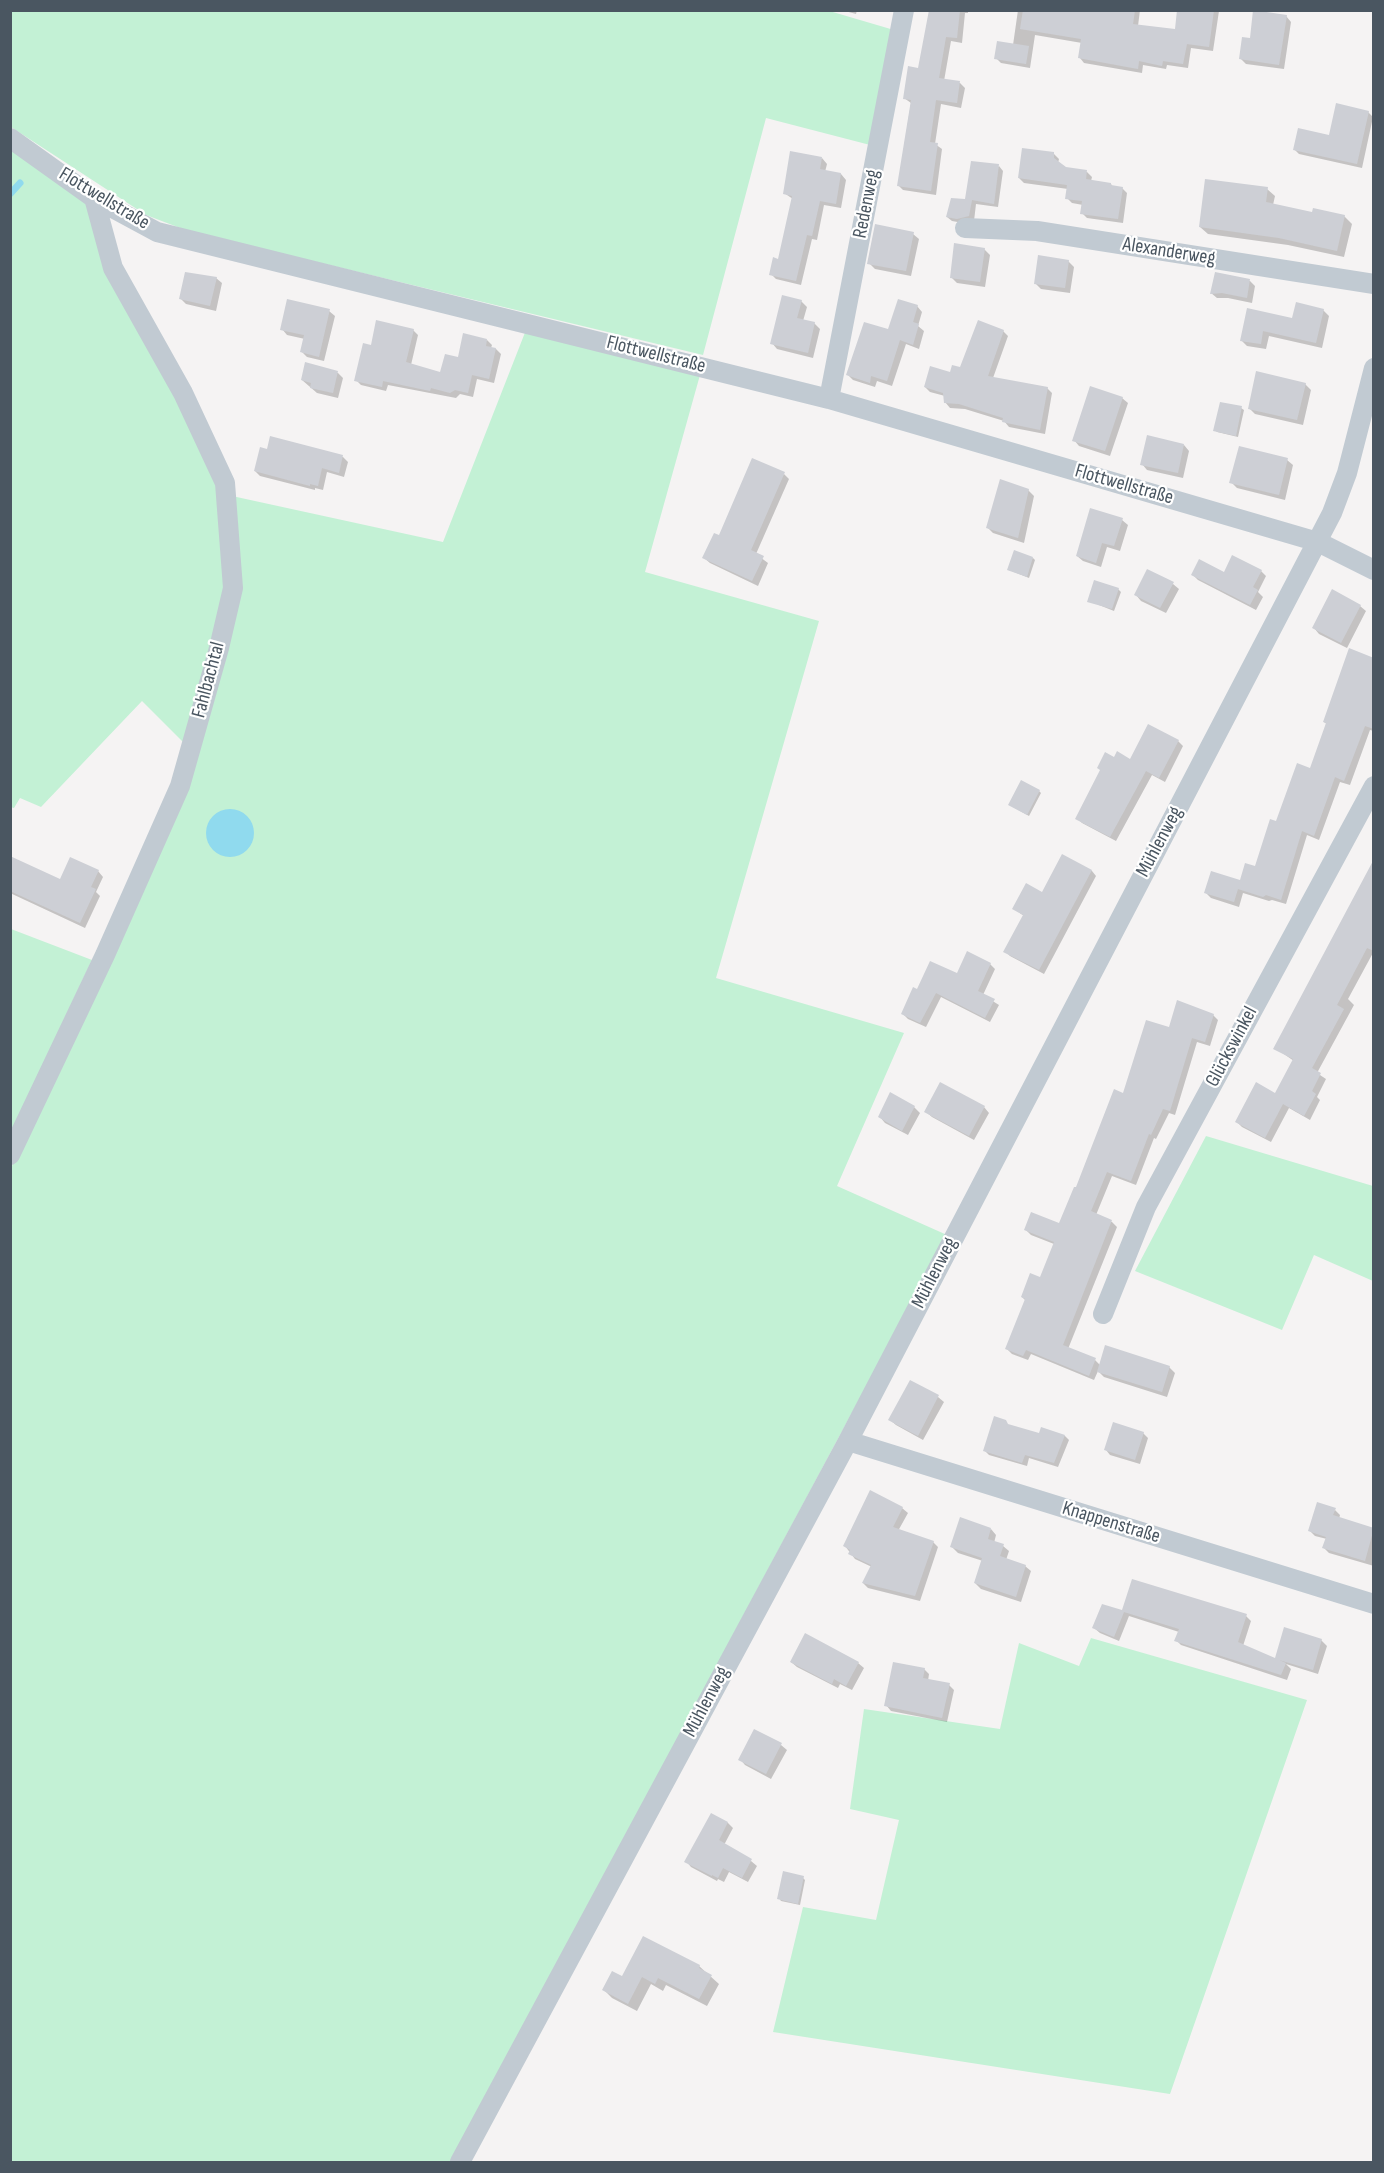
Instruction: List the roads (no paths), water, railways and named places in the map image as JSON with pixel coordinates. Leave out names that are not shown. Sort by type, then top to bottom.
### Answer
[{"type":"street","name":"Redenweg","points":[[829,399],[904,10]]},
{"type":"street","name":"Flottwellstraße","points":[[10,138],[94,198],[157,232],[829,399],[1318,542],[1374,570]]},
{"type":"street","name":"Fahlbachtal","points":[[10,1155],[105,956],[180,786],[219,648],[233,588],[225,483],[183,393],[113,268],[94,198]]},
{"type":"street","name":"Alexanderweg","points":[[965,228],[1037,231],[1374,284]]},
{"type":"street","name":"Mühlenweg","points":[[460,2163],[848,1441],[1030,1088],[1318,542],[1347,473],[1374,368]]},
{"type":"street","name":"Glückswinkel","points":[[1103,1314],[1146,1207],[1374,786]]},
{"type":"street","name":"Knappenstraße","points":[[848,1441],[1374,1604]]},
{"type":"water","points":[[230,809],[247,816],[254,833],[247,850],[230,857],[213,850],[206,833],[213,816]]},
{"type":"waterway","points":[[10,194],[20,183]]}]
